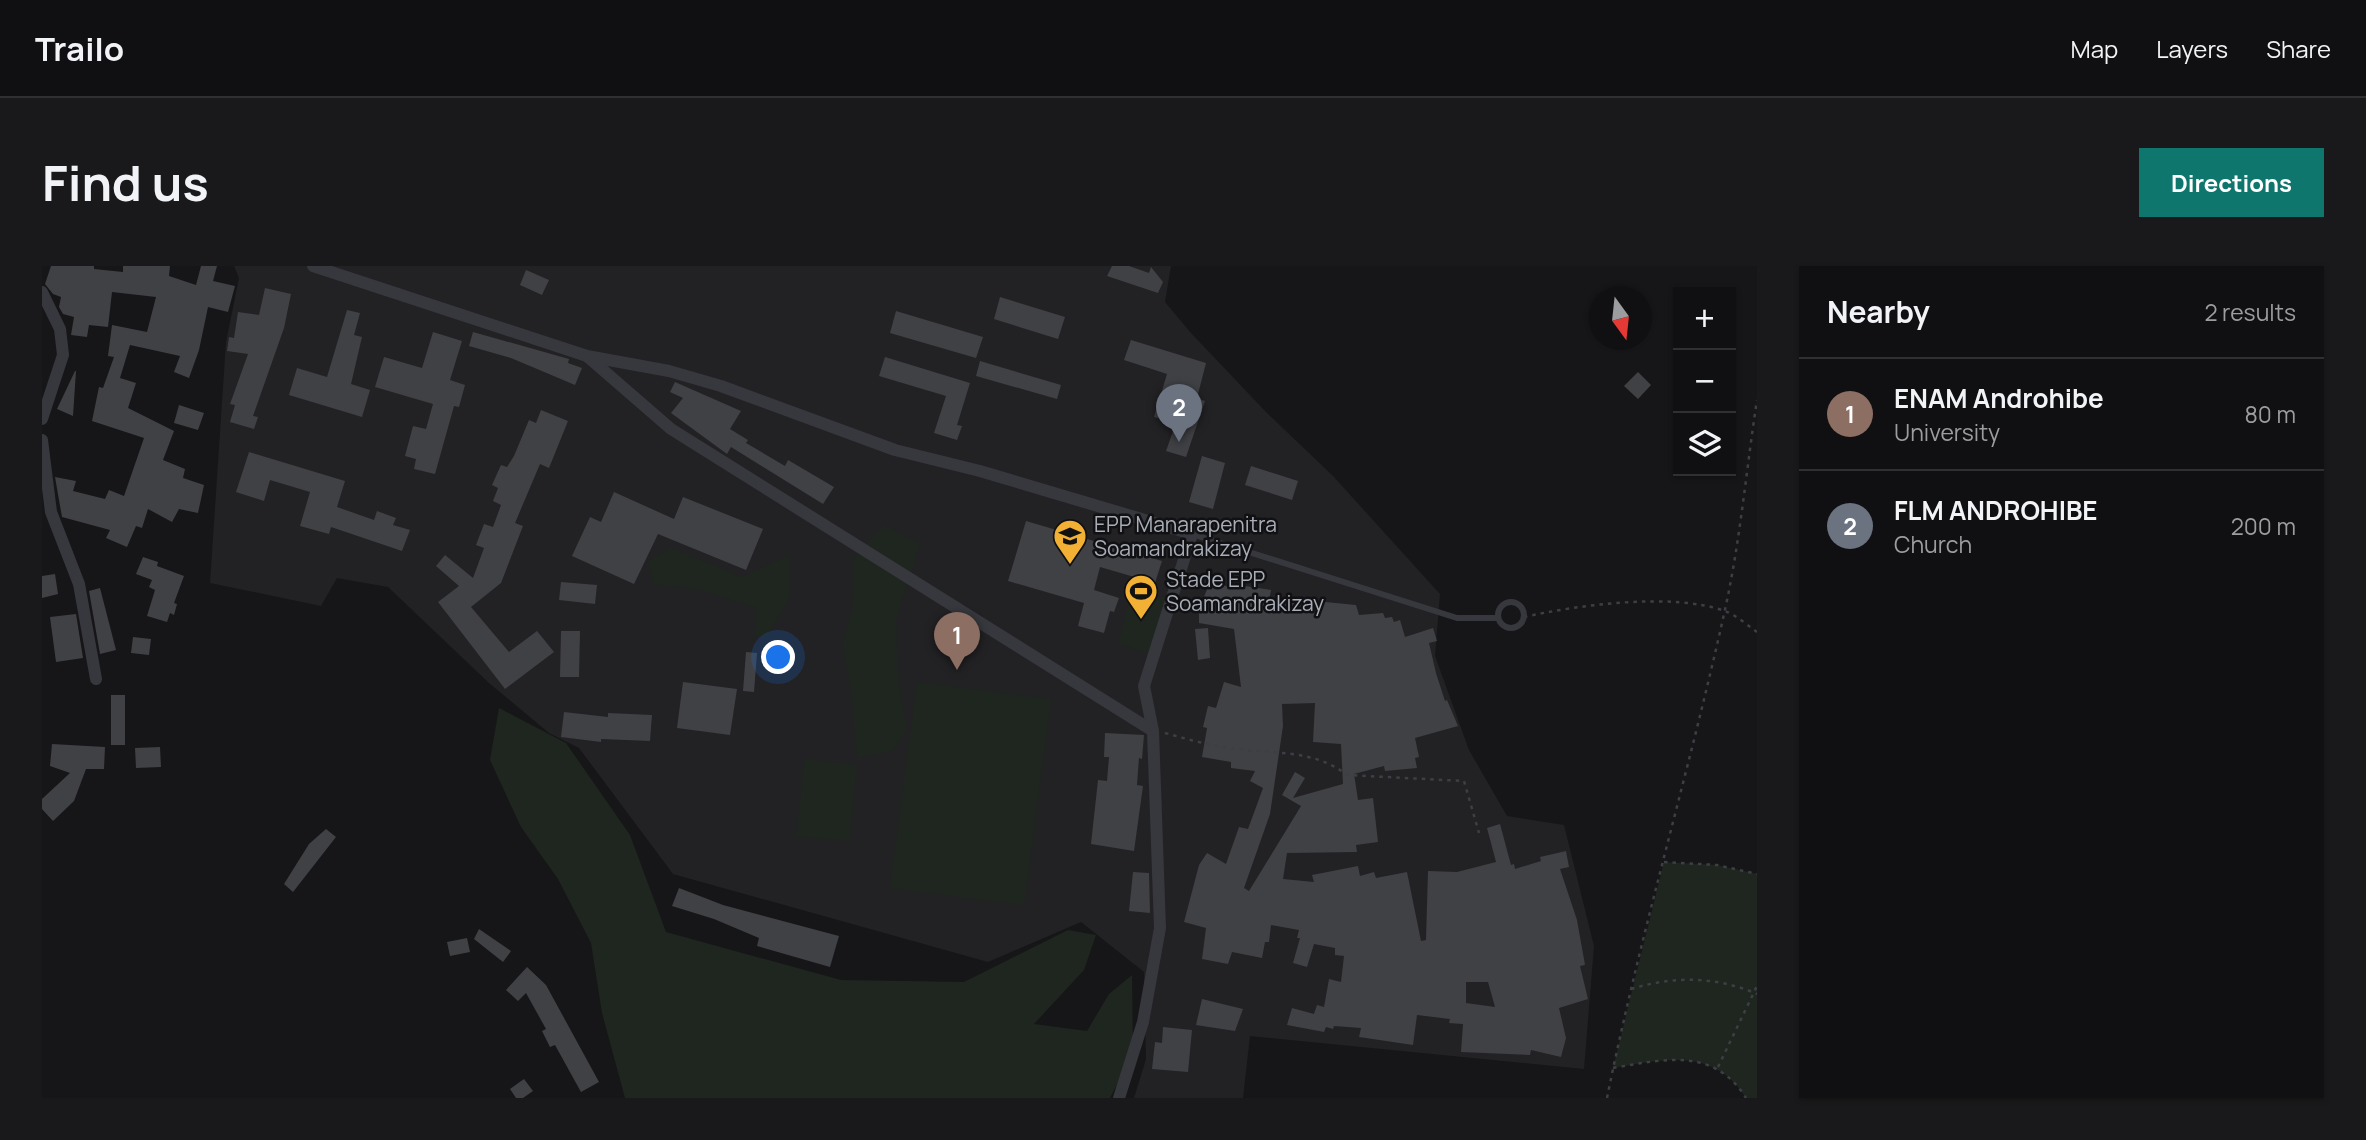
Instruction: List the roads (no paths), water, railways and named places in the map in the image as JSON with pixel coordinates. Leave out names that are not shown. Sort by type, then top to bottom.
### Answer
[{"type":"street","points":[[313,266],[587,356],[669,371],[721,386],[895,450],[979,471],[1192,534],[1144,686],[1153,731],[1160,928],[1143,1022],[1119,1098]]},
{"type":"street","points":[[42,292],[60,329],[63,355],[42,419]]},
{"type":"street","points":[[587,356],[671,429],[1153,731]]},
{"type":"street","points":[[42,440],[51,512],[79,584],[96,679]]},
{"type":"lane","points":[[1192,534],[1457,618],[1498,618]]},
{"type":"lane","points":[[1508,602],[1521,607],[1524,617],[1514,628],[1504,626],[1498,618],[1499,608],[1508,602]]},
{"type":"place","name":"FLM ANDROHIBE","points":[[1179,442]]},
{"type":"place","name":"EPP Manarapenitra Soamandrakizay","points":[[1070,566]]},
{"type":"place","name":"Stade EPP Soamandrakizay","points":[[1141,621]]},
{"type":"place","name":"ENAM Androhibe","points":[[957,670]]}]
